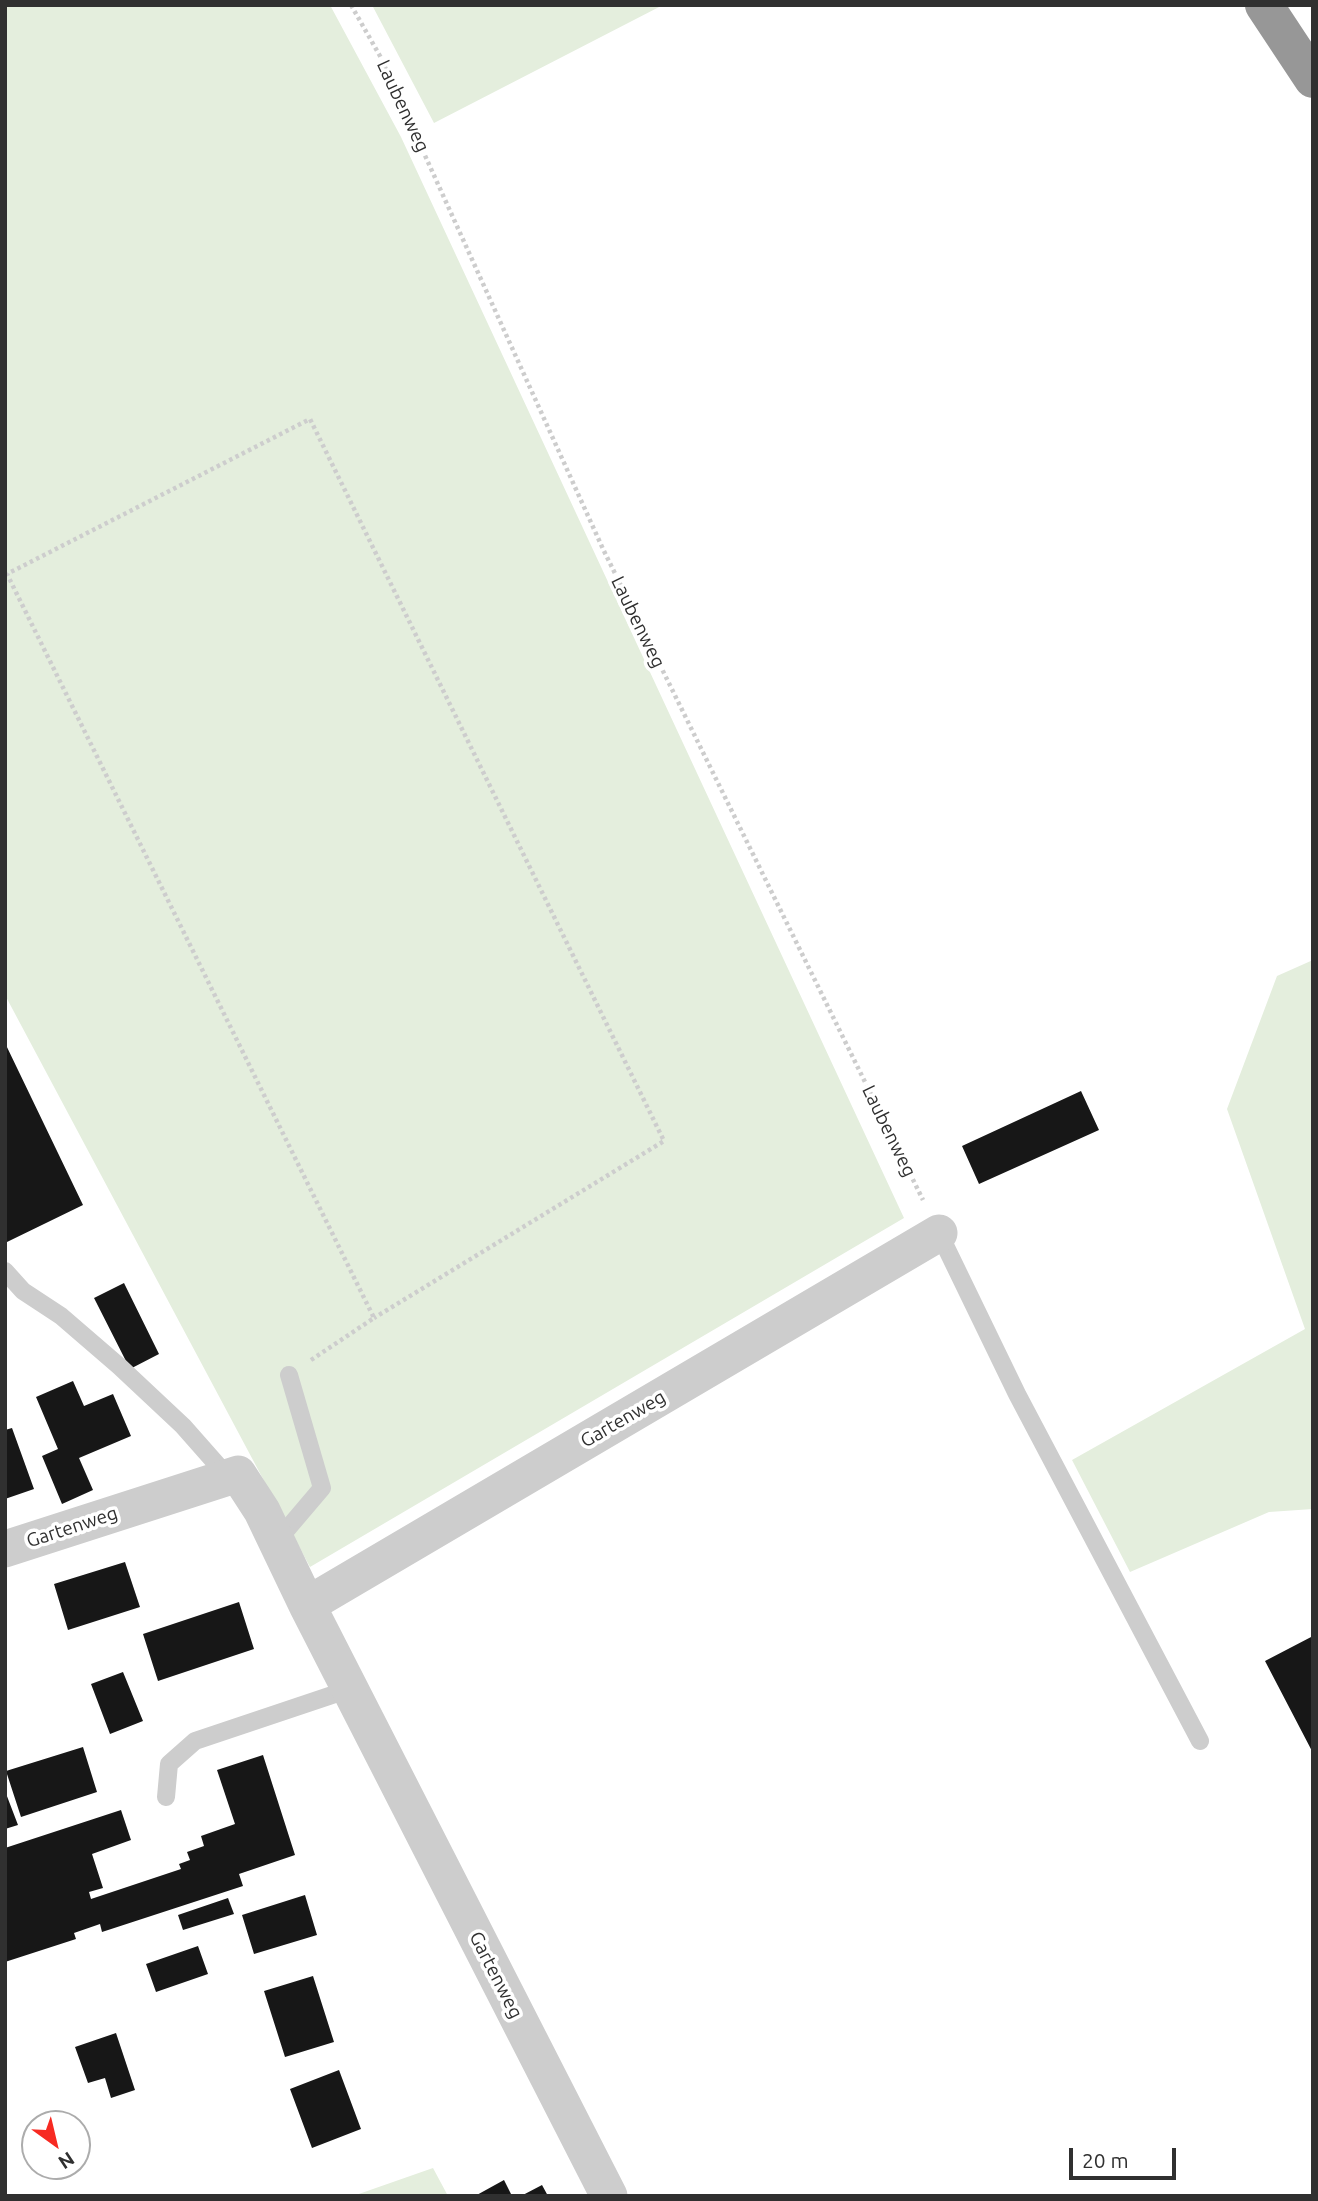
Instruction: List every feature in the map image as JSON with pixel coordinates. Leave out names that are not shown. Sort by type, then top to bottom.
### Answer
[{"type":"highway","points":[[1264,5],[1313,79]]},
{"type":"street","name":"Gartenweg","points":[[307,1605],[939,1233]]},
{"type":"street","name":"Gartenweg","points":[[5,1549],[238,1474],[262,1511],[307,1605],[609,2196]]},
{"type":"lane","points":[[939,1233],[1017,1394],[1200,1741]]},
{"type":"lane","points":[[5,1271],[23,1290],[61,1316],[119,1366],[183,1426],[228,1477]]},
{"type":"lane","points":[[277,1541],[322,1488],[289,1375]]},
{"type":"lane","points":[[166,1797],[169,1764],[195,1741],[350,1689]]},
{"type":"path","name":"Laubenweg","points":[[351,5],[380,56],[603,549],[939,1233]]},
{"type":"path","points":[[289,1375],[374,1318],[664,1141],[310,419],[6,574],[374,1318]]},
{"type":"green space","points":[[5,5],[330,5],[401,137],[904,1218],[310,1567],[5,995]]},
{"type":"green space","points":[[372,5],[663,5],[434,123]]},
{"type":"green space","points":[[1313,960],[1313,1509],[1269,1512],[1130,1572],[1072,1460],[1305,1329],[1227,1109],[1277,976]]},
{"type":"green space","points":[[433,2168],[448,2196],[353,2196]]},
{"type":"building","points":[[5,1043],[83,1205],[7,1242],[5,1238]]},
{"type":"building","points":[[1081,1091],[1099,1130],[979,1184],[962,1146]]},
{"type":"building","points":[[124,1283],[159,1354],[130,1369],[94,1298]]},
{"type":"building","points":[[73,1381],[84,1406],[113,1394],[131,1436],[79,1458],[93,1490],[62,1504],[42,1456],[58,1449],[36,1397]]},
{"type":"building","points":[[12,1428],[34,1489],[5,1499],[5,1430]]},
{"type":"building","points":[[125,1562],[140,1607],[68,1630],[54,1584]]},
{"type":"building","points":[[239,1602],[254,1649],[158,1681],[143,1634]]},
{"type":"building","points":[[1313,1636],[1313,1753],[1265,1661]]},
{"type":"building","points":[[123,1672],[143,1721],[110,1734],[91,1684]]},
{"type":"building","points":[[83,1747],[97,1792],[21,1817],[6,1771]]},
{"type":"building","points":[[263,1755],[295,1855],[239,1874],[243,1886],[102,1932],[100,1924],[74,1933],[76,1939],[5,1962],[5,1848],[121,1810],[131,1840],[92,1854],[103,1888],[89,1892],[91,1899],[181,1869],[179,1864],[190,1860],[187,1852],[204,1846],[201,1836],[235,1824],[217,1770]]},
{"type":"building","points":[[5,1791],[18,1825],[5,1829]]},
{"type":"building","points":[[305,1895],[317,1935],[254,1954],[242,1915]]},
{"type":"building","points":[[228,1898],[234,1914],[183,1930],[178,1915]]},
{"type":"building","points":[[198,1946],[208,1974],[156,1992],[146,1964]]},
{"type":"building","points":[[313,1976],[334,2042],[285,2057],[264,1991]]},
{"type":"building","points":[[116,2033],[135,2090],[111,2098],[105,2078],[88,2083],[75,2047]]},
{"type":"building","points":[[339,2070],[361,2129],[312,2148],[290,2089]]},
{"type":"building","points":[[504,2180],[512,2196],[475,2196]]},
{"type":"building","points":[[542,2185],[548,2196],[521,2196]]}]
